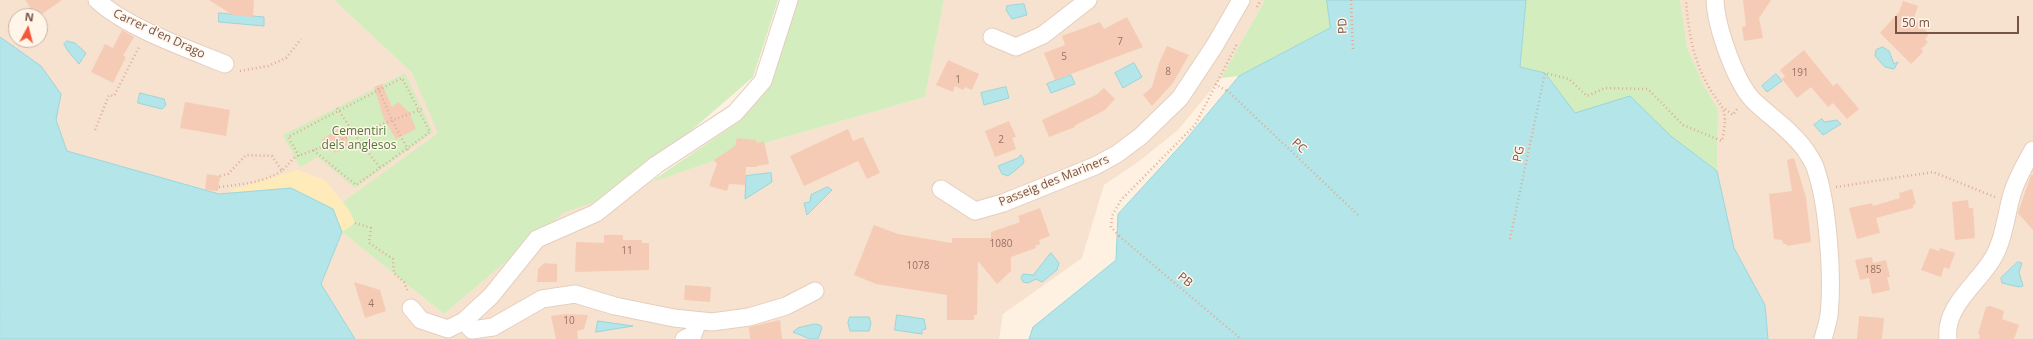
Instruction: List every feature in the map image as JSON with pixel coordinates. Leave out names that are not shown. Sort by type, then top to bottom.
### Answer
[{"type":"street","name":"Carrer d'en Drago","points":[[97,0],[108,11],[165,39],[225,64]]},
{"type":"street","points":[[410,308],[421,320],[448,329],[464,321],[491,296],[537,239],[596,213],[656,165],[735,113],[763,81],[789,0]]},
{"type":"street","points":[[992,37],[1016,47],[1043,35],[1088,0]]},
{"type":"street","name":"Passeig des Mariners","points":[[941,189],[975,211],[1003,203],[1095,166],[1117,154],[1141,136],[1180,98],[1241,0]]},
{"type":"street","points":[[1715,0],[1721,36],[1734,70],[1754,102],[1788,130],[1806,150],[1816,168],[1822,190],[1829,274],[1829,316],[1823,339]]},
{"type":"street","points":[[1948,339],[1950,319],[1957,303],[1992,260],[1999,247],[2010,203],[2023,166],[2033,150]]},
{"type":"street","points":[[464,321],[472,330],[493,327],[542,299],[575,294],[615,306],[674,318],[712,322],[749,317],[786,306],[815,291]]},
{"type":"street","points":[[684,339],[693,335],[698,321]]},
{"type":"path","name":"PD","points":[[1351,0],[1353,52]]},
{"type":"path","points":[[1686,0],[1689,32],[1705,80],[1724,108],[1733,115],[1739,106],[1745,111]]},
{"type":"path","points":[[1215,84],[1238,42],[1221,34]]},
{"type":"path","points":[[225,64],[241,71],[268,66],[286,58],[301,39]]},
{"type":"path","points":[[95,130],[109,95],[114,96],[142,42]]},
{"type":"path","name":"PG","points":[[1510,239],[1545,73],[1569,79],[1587,96],[1605,88],[1648,89],[1683,125],[1722,141],[1726,124],[1724,108]]},
{"type":"path","points":[[299,156],[288,137],[378,88],[402,78],[421,109],[430,132],[381,168],[356,184],[313,150]]},
{"type":"path","name":"PC","points":[[1215,84],[1228,91],[1358,214]]},
{"type":"path","name":"PB","points":[[1215,84],[1195,125],[1121,200],[1112,216],[1111,227],[1118,236],[1241,339]]},
{"type":"path","points":[[378,88],[407,149]]},
{"type":"path","points":[[338,109],[355,135],[381,168]]},
{"type":"path","points":[[219,187],[251,184],[272,176],[282,171],[295,157],[421,109]]},
{"type":"path","points":[[220,176],[228,174],[246,155],[272,156],[282,171]]},
{"type":"path","points":[[1822,190],[1933,172],[2010,203]]},
{"type":"path","points":[[355,223],[371,228],[369,243],[393,259],[394,273],[404,282],[412,302],[410,308]]},
{"type":"shaded area","points":[[0,0],[334,0],[412,73],[439,133],[333,209],[291,188],[219,194],[67,151],[56,120],[61,94],[12,48],[48,48],[48,8],[8,8],[8,44],[0,37]]},
{"type":"shaded area","points":[[944,0],[1265,0],[1221,78],[1178,130],[1138,162],[1104,185],[1082,258],[1003,314],[999,339],[355,339],[321,284],[342,232],[444,314],[563,212],[772,141],[925,97]]},
{"type":"shaded area","points":[[1680,0],[2033,0],[2033,339],[1768,339],[1765,305],[1734,248],[1717,171],[1718,109],[1703,84],[1687,47]]},
{"type":"green space","points":[[334,0],[778,0],[753,77],[619,193],[563,213],[444,314],[342,232],[333,209],[438,133],[412,73]]},
{"type":"green space","points":[[797,0],[944,0],[925,97],[772,141],[649,183],[740,121],[768,84]]},
{"type":"green space","points":[[1265,0],[1327,0],[1330,28],[1239,76],[1221,78]]},
{"type":"green space","points":[[1526,0],[1680,0],[1687,47],[1703,84],[1718,109],[1717,171],[1672,137],[1630,97],[1575,114],[1545,73],[1520,67]]},
{"type":"green space","name":"Cementiri dels anglesos","points":[[405,73],[433,132],[355,188],[318,157],[300,167],[283,135]]},
{"type":"sand","points":[[297,170],[325,180],[349,210],[355,223],[342,232],[333,209],[291,188],[231,193],[231,190]]},
{"type":"water","points":[[1327,0],[1526,0],[1520,67],[1545,73],[1575,113],[1630,96],[1672,137],[1717,171],[1734,248],[1765,305],[1768,339],[1029,339],[1033,327],[1116,260],[1118,214],[1183,143],[1239,76],[1330,28]]},
{"type":"water","points":[[1024,4],[1027,15],[1012,19],[1006,10],[1007,6]]},
{"type":"water","points":[[219,13],[264,17],[264,26],[219,22]]},
{"type":"water","points":[[0,37],[8,43],[8,48],[16,48],[41,66],[61,94],[56,120],[67,151],[219,194],[291,188],[333,209],[342,232],[321,284],[355,339],[0,339]]},
{"type":"water","points":[[67,41],[75,43],[86,53],[79,64],[64,44]]},
{"type":"water","points":[[1883,47],[1889,51],[1894,64],[1898,62],[1894,69],[1885,67],[1875,56],[1876,50]]},
{"type":"water","points":[[1134,63],[1142,77],[1123,88],[1115,73]]},
{"type":"water","points":[[1776,74],[1782,81],[1767,92],[1762,86]]},
{"type":"water","points":[[1071,75],[1075,84],[1051,93],[1047,84]]},
{"type":"water","points":[[1006,87],[1009,98],[984,105],[981,93]]},
{"type":"water","points":[[140,93],[164,99],[166,105],[162,109],[138,103]]},
{"type":"water","points":[[1822,119],[1824,122],[1837,120],[1841,124],[1823,135],[1814,125]]},
{"type":"water","points":[[1021,155],[1024,160],[1023,164],[1008,176],[1002,174],[998,166],[1018,158]]},
{"type":"water","points":[[771,173],[772,182],[745,199],[746,176]]},
{"type":"water","points":[[828,187],[832,190],[807,215],[804,203],[810,202],[811,195]]},
{"type":"water","points":[[1051,253],[1059,263],[1057,270],[1042,282],[1036,279],[1028,283],[1023,282],[1021,278],[1023,274],[1033,275]]},
{"type":"water","points":[[2018,262],[2022,263],[2019,272],[2023,286],[2019,287],[2002,283],[2001,278]]},
{"type":"water","points":[[897,315],[924,319],[926,329],[922,330],[922,334],[895,330]]},
{"type":"water","points":[[850,317],[869,317],[871,323],[869,331],[850,331],[848,323]]},
{"type":"water","points":[[598,321],[633,326],[596,332]]},
{"type":"water","points":[[815,324],[820,325],[822,328],[818,339],[810,339],[793,332],[798,328]]},
{"type":"building","points":[[25,0],[62,0],[48,10],[48,8],[30,8]]},
{"type":"building","points":[[209,0],[254,0],[253,17],[233,15]]},
{"type":"building","points":[[1743,0],[1771,0],[1759,18],[1763,38],[1744,41],[1742,27],[1746,26]]},
{"type":"building","points":[[1903,1],[1918,6],[1914,18],[1929,34],[1925,39],[1928,42],[1921,49],[1923,52],[1911,64],[1880,33],[1899,12]]},
{"type":"building","points":[[1127,17],[1143,47],[1055,80],[1044,53],[1065,45],[1062,36],[1100,22],[1104,29]]},
{"type":"building","points":[[122,30],[134,37],[123,56],[126,57],[113,83],[91,72],[105,44],[113,48]]},
{"type":"building","points":[[1167,46],[1189,55],[1173,83],[1152,106],[1143,95],[1152,87],[1159,63]]},
{"type":"building","points":[[1804,50],[1833,86],[1837,83],[1859,109],[1847,119],[1833,103],[1828,107],[1811,87],[1797,98],[1782,79],[1785,76],[1780,70]]},
{"type":"building","points":[[948,60],[979,74],[972,90],[965,87],[963,90],[955,86],[953,92],[936,85]]},
{"type":"building","points":[[382,84],[392,107],[398,102],[409,112],[416,129],[396,139],[384,119],[374,87]]},
{"type":"building","points":[[1104,88],[1115,99],[1105,110],[1074,126],[1075,127],[1049,137],[1042,120],[1096,95]]},
{"type":"building","points":[[185,102],[230,110],[226,136],[180,128]]},
{"type":"building","points":[[1009,121],[1016,137],[1012,138],[1016,149],[995,157],[985,131]]},
{"type":"building","points":[[341,127],[351,146],[334,153],[333,149],[329,151],[321,140]]},
{"type":"building","points":[[848,129],[853,141],[863,137],[880,173],[867,179],[858,161],[804,186],[790,156]]},
{"type":"building","points":[[737,138],[756,140],[757,143],[764,141],[769,164],[757,167],[746,167],[745,185],[729,184],[727,191],[709,186],[717,164],[714,160],[735,146]]},
{"type":"building","points":[[1794,158],[1806,197],[1811,242],[1787,246],[1787,244],[1783,244],[1782,240],[1774,239],[1769,194],[1792,191],[1787,160]]},
{"type":"building","points":[[207,174],[220,176],[218,191],[205,190]]},
{"type":"building","points":[[2031,175],[2033,175],[2033,230],[2018,213]]},
{"type":"building","points":[[1912,189],[1916,204],[1913,205],[1913,208],[1876,218],[1880,233],[1857,239],[1849,208],[1872,203],[1873,206],[1900,198],[1899,193]]},
{"type":"building","points":[[1968,200],[1969,208],[1973,208],[1975,238],[1955,240],[1952,202]]},
{"type":"building","points":[[1040,208],[1050,236],[1039,240],[1040,244],[1035,246],[1036,248],[1011,257],[1011,271],[997,284],[978,261],[977,315],[974,315],[974,320],[947,320],[947,295],[876,284],[854,275],[874,225],[898,234],[952,243],[952,238],[991,238],[991,232],[1020,222],[1018,216]]},
{"type":"building","points":[[604,235],[623,235],[623,240],[642,240],[642,243],[649,243],[649,270],[575,272],[576,242],[604,243]]},
{"type":"building","points":[[1930,248],[1939,251],[1940,248],[1955,253],[1949,269],[1944,267],[1941,277],[1921,270]]},
{"type":"building","points":[[1872,257],[1873,263],[1886,260],[1890,277],[1887,277],[1890,290],[1872,294],[1869,278],[1860,280],[1855,260]]},
{"type":"building","points":[[544,263],[557,264],[557,282],[537,282],[538,269]]},
{"type":"building","points":[[354,282],[380,290],[386,311],[365,318]]},
{"type":"building","points":[[685,285],[711,287],[710,302],[684,300]]},
{"type":"building","points":[[1990,306],[2004,311],[2002,319],[2019,325],[2014,339],[1979,339],[1980,335],[1978,334],[1986,307]]},
{"type":"building","points":[[565,314],[588,315],[584,329],[577,331],[578,339],[556,339],[551,316]]},
{"type":"building","points":[[1859,316],[1884,318],[1882,339],[1857,339]]},
{"type":"building","points":[[780,320],[782,339],[750,339],[749,327]]}]
